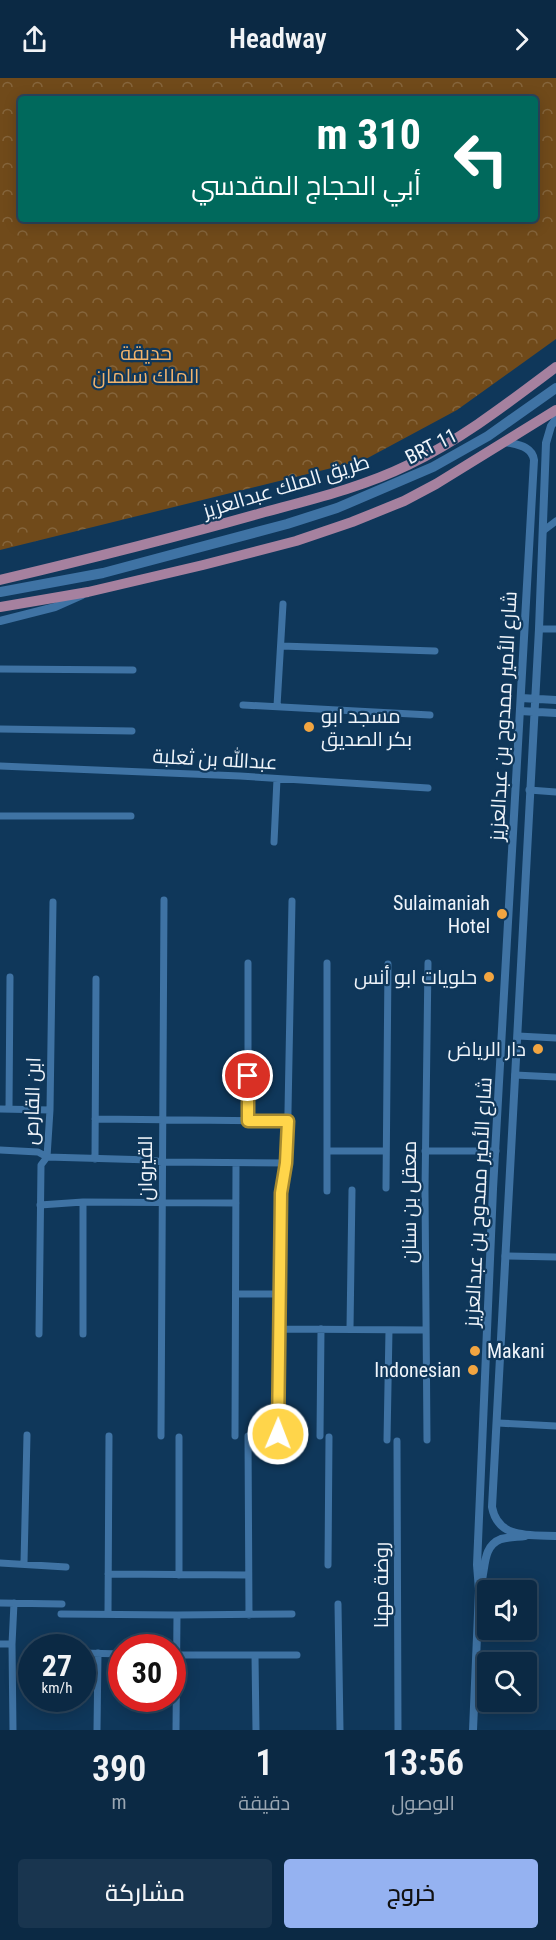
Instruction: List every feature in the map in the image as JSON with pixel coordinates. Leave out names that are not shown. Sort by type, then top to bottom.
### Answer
[{"type":"main road","name":"طريق الملك عبدالعزيز","points":[[0,580],[151,543],[358,485],[407,466],[449,443],[494,415],[556,367]]},
{"type":"main road","name":"BRT 11","points":[[0,592],[103,573],[287,524],[337,508],[433,467],[488,436],[556,388]]},
{"type":"main road","points":[[0,607],[88,592],[296,541],[352,522],[404,501],[556,410]]},
{"type":"main road","name":"BRT 11","points":[[0,600],[32,587]]},
{"type":"street","name":"شارع الأمير ممدوح بن عبدالعزيز","points":[[529,1535],[500,1527],[494,1517],[492,1507],[539,629],[546,443],[551,426],[556,419]]},
{"type":"street","name":"شارع الأمير ممدوح بن عبدالعزيز","points":[[478,1580],[477,1565],[496,1151],[534,460],[528,448],[506,442]]},
{"type":"street","points":[[543,531],[556,520]]},
{"type":"street","points":[[0,621],[62,605],[88,592]]},
{"type":"street","points":[[277,706],[283,604]]},
{"type":"street","points":[[539,629],[556,629]]},
{"type":"street","points":[[281,646],[435,651]]},
{"type":"street","points":[[0,669],[133,670]]},
{"type":"street","points":[[521,698],[556,700]]},
{"type":"street","points":[[243,705],[430,716]]},
{"type":"street","points":[[520,711],[556,713]]},
{"type":"street","points":[[0,729],[132,731]]},
{"type":"street","name":"عبدالله بن ثعلبة","points":[[0,766],[144,771],[428,788]]},
{"type":"street","points":[[274,842],[277,778]]},
{"type":"street","points":[[530,790],[556,792]]},
{"type":"street","points":[[0,816],[131,816]]},
{"type":"street","name":"القيروان","points":[[161,1436],[164,900]]},
{"type":"street","points":[[278,1434],[281,1193],[286,1163],[288,1121],[292,901]]},
{"type":"street","name":"ابن القارص","points":[[39,1334],[41,1165],[47,1157],[50,1110],[53,902]]},
{"type":"street","points":[[248,1121],[249,963]]},
{"type":"street","points":[[327,963],[327,1191]]},
{"type":"street","name":"معقل بن سنان","points":[[427,1440],[425,1152],[428,963]]},
{"type":"street","points":[[386,1188],[388,964]]},
{"type":"street","points":[[9,1109],[10,977]]},
{"type":"street","points":[[95,1159],[96,980]]},
{"type":"street","points":[[518,1036],[556,1038]]},
{"type":"street","points":[[515,1076],[556,1077]]},
{"type":"street","points":[[0,1109],[50,1110]]},
{"type":"street","points":[[95,1119],[288,1121]]},
{"type":"street","points":[[0,1150],[38,1152],[47,1157],[162,1162],[286,1163]]},
{"type":"street","points":[[328,1151],[386,1150]]},
{"type":"street","points":[[425,1152],[496,1151]]},
{"type":"street","points":[[235,1436],[236,1163]]},
{"type":"street","points":[[350,1329],[352,1190]]},
{"type":"street","points":[[40,1205],[83,1202],[236,1203]]},
{"type":"street","points":[[83,1202],[83,1334]]},
{"type":"street","points":[[505,1256],[556,1257]]},
{"type":"street","points":[[236,1294],[279,1294]]},
{"type":"street","points":[[280,1329],[426,1330]]},
{"type":"street","points":[[320,1436],[321,1329]]},
{"type":"street","points":[[387,1440],[389,1330]]},
{"type":"street","points":[[498,1424],[556,1426]]},
{"type":"street","points":[[24,1563],[27,1435]]},
{"type":"street","points":[[108,1614],[110,1436]]},
{"type":"street","points":[[248,1436],[249,1615]]},
{"type":"street","points":[[178,1437],[179,1575]]},
{"type":"street","points":[[328,1565],[329,1437]]},
{"type":"street","name":"روضة مهنا","points":[[397,1441],[398,1730]]},
{"type":"street","points":[[484,1580],[486,1554],[493,1544],[502,1539],[529,1535],[556,1536]]},
{"type":"street","points":[[0,1563],[24,1563],[66,1568]]},
{"type":"street","points":[[108,1574],[248,1575]]},
{"type":"street","points":[[0,1603],[62,1604]]},
{"type":"street","points":[[13,1730],[14,1603]]},
{"type":"street","points":[[338,1604],[340,1730]]},
{"type":"street","points":[[61,1614],[292,1614]]},
{"type":"street","points":[[176,1634],[177,1615]]},
{"type":"street","name":"شارع الأمير ممدوح بن عبدالعزيز","points":[[473,1730],[477,1637]]},
{"type":"street","points":[[0,1644],[12,1644]]},
{"type":"street","points":[[97,1730],[98,1653],[108,1653]]},
{"type":"street","points":[[186,1655],[297,1655]]},
{"type":"street","points":[[255,1655],[256,1730]]},
{"type":"street","points":[[176,1712],[176,1730]]},
{"type":"green space","name":"حديقة الملك سلمان","points":[[0,78],[556,78],[556,339],[457,410],[364,460],[0,550]]},
{"type":"place","name":"مسجد ابو بكر الصديق","points":[[309,727]]},
{"type":"place","name":"Sulaimaniah Hotel","points":[[502,914]]},
{"type":"place","name":"حلويات ابو أنس","points":[[489,977]]},
{"type":"place","name":"دار الرياض","points":[[538,1049]]},
{"type":"place","name":"Makani","points":[[475,1351]]},
{"type":"place","name":"Indonesian","points":[[473,1370]]},
{"type":"route","points":[[248,1076],[248,1121],[288,1121],[286,1163],[281,1193],[278,1434]]}]
